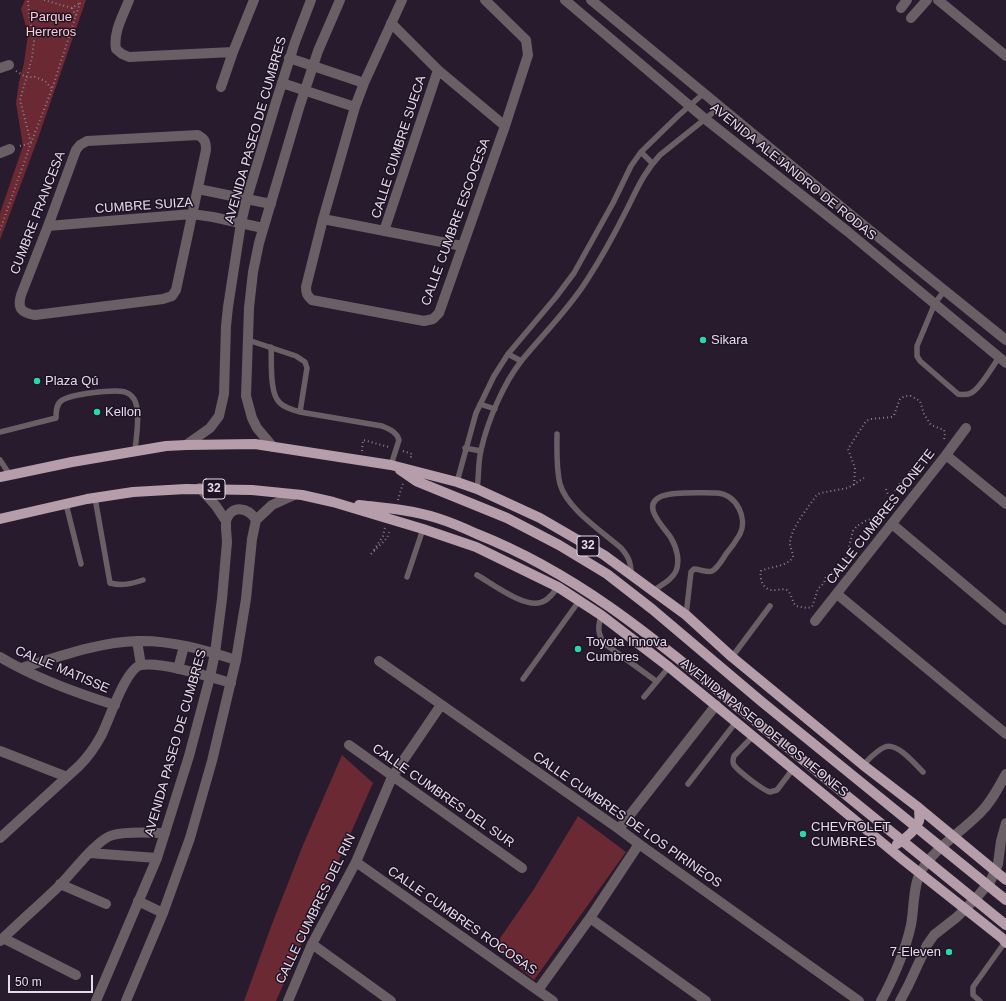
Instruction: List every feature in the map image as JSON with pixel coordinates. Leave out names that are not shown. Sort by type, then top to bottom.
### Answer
[{"type":"main road","name":"32","points":[[3,476],[135,451],[186,445],[255,444],[393,466],[457,482],[477,489],[540,518],[604,555],[686,615],[732,656],[863,765],[919,808],[952,837],[1006,880]]},
{"type":"main road","points":[[393,466],[416,481],[507,518],[559,545],[607,574],[652,609],[757,697],[1006,900]]},
{"type":"main road","name":"AVENIDA PASEO DE LOS LEONES","points":[[0,519],[95,498],[133,492],[200,488],[252,490],[294,495],[333,502],[389,521],[423,529],[476,547],[558,587],[601,615],[669,666],[1004,941]]},
{"type":"main road","points":[[333,502],[399,506],[438,518],[496,542],[544,565],[590,593],[639,627],[696,672],[1006,924],[1002,932],[1004,941]]},
{"type":"main road","points":[[881,841],[890,844],[897,844],[904,839],[919,821],[919,808]]},
{"type":"street","points":[[129,0],[116,35],[115,42],[116,49],[122,54],[129,57],[233,52]]},
{"type":"street","points":[[221,87],[254,0]]},
{"type":"street","name":"AVENIDA PASEO DE CUMBRES","points":[[186,445],[210,428],[219,416],[224,394],[226,326],[234,262],[241,223],[247,198],[289,58],[311,0]]},
{"type":"street","points":[[274,447],[257,428],[252,418],[246,396],[249,308],[254,272],[263,228],[305,90],[318,51],[340,0]]},
{"type":"street","name":"CALLE CUMBRE ESCOCESA","points":[[402,0],[364,82],[323,220],[306,287],[308,296],[312,300],[424,321],[433,319],[439,313],[505,126],[528,55],[526,40],[486,0]]},
{"type":"street","name":"AVENIDA ALEJANDRO DE RODAS","points":[[565,0],[704,118],[935,303],[1002,360]]},
{"type":"street","name":"AVENIDA ALEJANDRO DE RODAS","points":[[591,0],[1006,340]]},
{"type":"street","points":[[910,18],[926,0]]},
{"type":"street","points":[[938,0],[1006,56]]},
{"type":"street","points":[[391,23],[438,70],[505,126]]},
{"type":"street","points":[[289,58],[364,82]]},
{"type":"street","name":"CALLE CUMBRE SUECA","points":[[384,231],[438,70]]},
{"type":"street","points":[[282,83],[356,107]]},
{"type":"street","name":"CUMBRE FRANCESA","points":[[192,214],[176,290],[172,296],[163,300],[36,315],[27,314],[21,309],[19,302],[21,295],[76,150],[80,145],[87,141],[198,135],[203,138],[206,144],[206,150],[198,189]]},
{"type":"street","points":[[192,214],[198,189]]},
{"type":"street","name":"CUMBRE SUIZA","points":[[198,189],[271,204]]},
{"type":"street","name":"CUMBRE SUIZA","points":[[48,226],[192,214],[263,228]]},
{"type":"street","points":[[323,220],[462,246]]},
{"type":"street","name":"CALLE CUMBRES BONETE","points":[[815,621],[966,428]]},
{"type":"street","points":[[946,455],[1006,504]]},
{"type":"street","points":[[200,488],[216,506],[226,521]]},
{"type":"street","points":[[126,1001],[163,913],[190,838],[212,761],[236,660],[246,599],[252,539],[256,520],[272,506],[294,495]]},
{"type":"street","points":[[226,521],[228,514],[231,511],[242,509],[247,510],[256,520]]},
{"type":"street","name":"AVENIDA PASEO DE CUMBRES","points":[[96,1001],[157,858],[188,756],[210,676],[215,653],[222,599],[226,549],[226,521]]},
{"type":"street","points":[[892,524],[1006,620]]},
{"type":"street","points":[[837,594],[1006,734]]},
{"type":"street","points":[[21,668],[79,651],[112,644],[137,641],[161,642],[184,646],[215,653],[236,660]]},
{"type":"street","points":[[137,641],[140,665]]},
{"type":"street","points":[[178,669],[184,646]]},
{"type":"street","name":"CALLE MATISSE","points":[[0,657],[21,668],[91,698],[115,705]]},
{"type":"street","name":"CALLE CUMBRES DE LOS PIRINEOS","points":[[379,661],[619,829],[859,1001]]},
{"type":"street","points":[[1,836],[79,766],[102,735],[128,676],[140,665],[157,665],[178,669],[210,676],[231,683]]},
{"type":"street","name":"CALLE CUMBRES DEL RIN","points":[[288,1001],[312,944],[356,862],[392,776],[441,705]]},
{"type":"street","points":[[619,829],[716,705]]},
{"type":"street","name":"CALLE CUMBRES DEL SUR","points":[[349,745],[522,868]]},
{"type":"street","points":[[0,751],[67,777]]},
{"type":"street","points":[[881,1001],[893,978],[907,941],[920,872],[935,853],[980,814],[992,801],[1006,774]]},
{"type":"street","points":[[900,1001],[927,945],[934,935],[957,917],[978,896],[991,880],[996,871],[1005,828]]},
{"type":"street","points":[[76,975],[2,940],[60,884],[89,853],[104,840],[112,835],[165,833]]},
{"type":"street","points":[[538,990],[590,918],[639,844]]},
{"type":"street","points":[[89,853],[157,858]]},
{"type":"street","name":"CALLE CUMBRES ROCOSAS","points":[[356,862],[553,1001]]},
{"type":"street","points":[[60,884],[106,904]]},
{"type":"street","points":[[138,901],[163,913]]},
{"type":"street","points":[[590,918],[706,1001]]},
{"type":"street","points":[[312,944],[391,1001]]},
{"type":"lane","points":[[457,482],[476,413],[494,376],[508,354],[556,297],[574,273],[613,203],[631,166],[641,152],[690,105],[704,94]]},
{"type":"lane","points":[[477,489],[481,451],[490,418],[507,383],[521,361],[568,306],[586,281],[620,223],[644,174],[652,163],[704,118],[720,107]]},
{"type":"lane","points":[[641,152],[652,163]]},
{"type":"lane","points":[[944,290],[935,303],[917,346],[917,356],[920,361],[958,394],[971,394],[1002,360]]},
{"type":"lane","points":[[248,340],[296,356],[305,362],[307,368],[300,412]]},
{"type":"lane","points":[[271,347],[274,393],[280,404],[300,412],[382,426],[394,432],[398,436],[398,440],[393,466]]},
{"type":"lane","points":[[508,354],[521,361]]},
{"type":"lane","points":[[0,432],[56,418],[57,406],[61,401],[67,398],[80,394],[126,392],[134,398],[137,408],[135,451]]},
{"type":"lane","points":[[480,404],[494,409]]},
{"type":"lane","points":[[557,434],[560,484],[565,494],[582,515],[622,548],[627,555],[630,565],[630,574]]},
{"type":"lane","points":[[466,448],[481,451]]},
{"type":"lane","points":[[0,460],[3,476]]},
{"type":"lane","points":[[653,591],[671,578],[676,571],[678,564],[678,554],[672,538],[653,511],[656,500],[670,494],[724,493],[730,496],[738,507],[742,517],[743,525],[740,534],[718,566],[712,571],[708,572],[694,569],[691,572],[686,615]]},
{"type":"lane","points":[[95,498],[110,583],[118,585],[130,584],[143,580]]},
{"type":"lane","points":[[66,504],[81,564]]},
{"type":"lane","points":[[407,577],[423,529]]},
{"type":"lane","points":[[477,575],[514,596],[531,603],[543,602],[548,599],[558,587]]},
{"type":"lane","points":[[522,679],[579,601]]},
{"type":"lane","points":[[732,656],[770,606]]},
{"type":"lane","points":[[601,615],[598,626],[600,638],[605,644],[656,681]]},
{"type":"lane","points":[[644,698],[669,666]]},
{"type":"lane","points":[[688,784],[736,722]]},
{"type":"lane","points":[[753,736],[734,756],[733,760],[735,766],[763,790],[770,792],[777,790],[793,769]]},
{"type":"lane","points":[[863,765],[883,747],[893,746],[923,772]]},
{"type":"lane","points":[[980,1001],[973,995],[972,987],[1004,941]]},
{"type":"path","points":[[44,0],[72,8],[80,3]]},
{"type":"path","points":[[0,230],[31,142],[52,89],[82,0]]},
{"type":"path","points":[[29,1],[29,16],[34,41],[32,58],[20,100],[31,142]]},
{"type":"path","points":[[72,8],[76,17]]},
{"type":"path","points":[[4,67],[26,77],[35,77],[45,81],[52,89]]},
{"type":"path","points":[[5,151],[31,142]]},
{"type":"path","points":[[854,484],[855,468],[848,452],[849,446],[866,421],[871,419],[892,417],[900,399],[904,396],[911,396],[920,401],[924,414],[931,425],[944,430],[944,443]]},
{"type":"path","points":[[410,461],[412,454]]},
{"type":"path","points":[[864,478],[848,488],[820,493],[816,496],[791,535],[790,544],[793,557],[791,561],[761,570],[759,576],[760,581],[772,590],[785,589],[789,592],[796,606],[807,608],[812,607],[818,589],[824,583],[826,576],[831,573],[841,572],[843,570],[853,531],[856,526],[867,520],[884,517],[890,500],[899,484],[910,471],[925,459],[936,454]]},
{"type":"path","points":[[399,506],[404,482]]},
{"type":"path","points":[[886,489],[890,500]]},
{"type":"path","points":[[389,521],[387,538],[371,554],[383,536],[389,521]]},
{"type":"green space","name":"Parque Herreros","points":[[25,0],[86,0],[37,141],[0,240],[0,213],[23,146],[16,103],[28,34],[21,9]]},
{"type":"green space","points":[[342,755],[373,783],[276,1001],[244,1001],[303,845]]},
{"type":"green space","points":[[578,816],[626,852],[534,980],[494,947],[534,889]]},
{"type":"place","name":"Sikara","points":[[703,340]]},
{"type":"place","name":"Plaza Qú","points":[[37,381]]},
{"type":"place","name":"Kellon","points":[[97,412]]},
{"type":"place","name":"Toyota Innova Cumbres","points":[[578,649]]},
{"type":"place","name":"CHEVROLET CUMBRES","points":[[803,834]]},
{"type":"place","name":"7-Eleven","points":[[949,952]]}]
